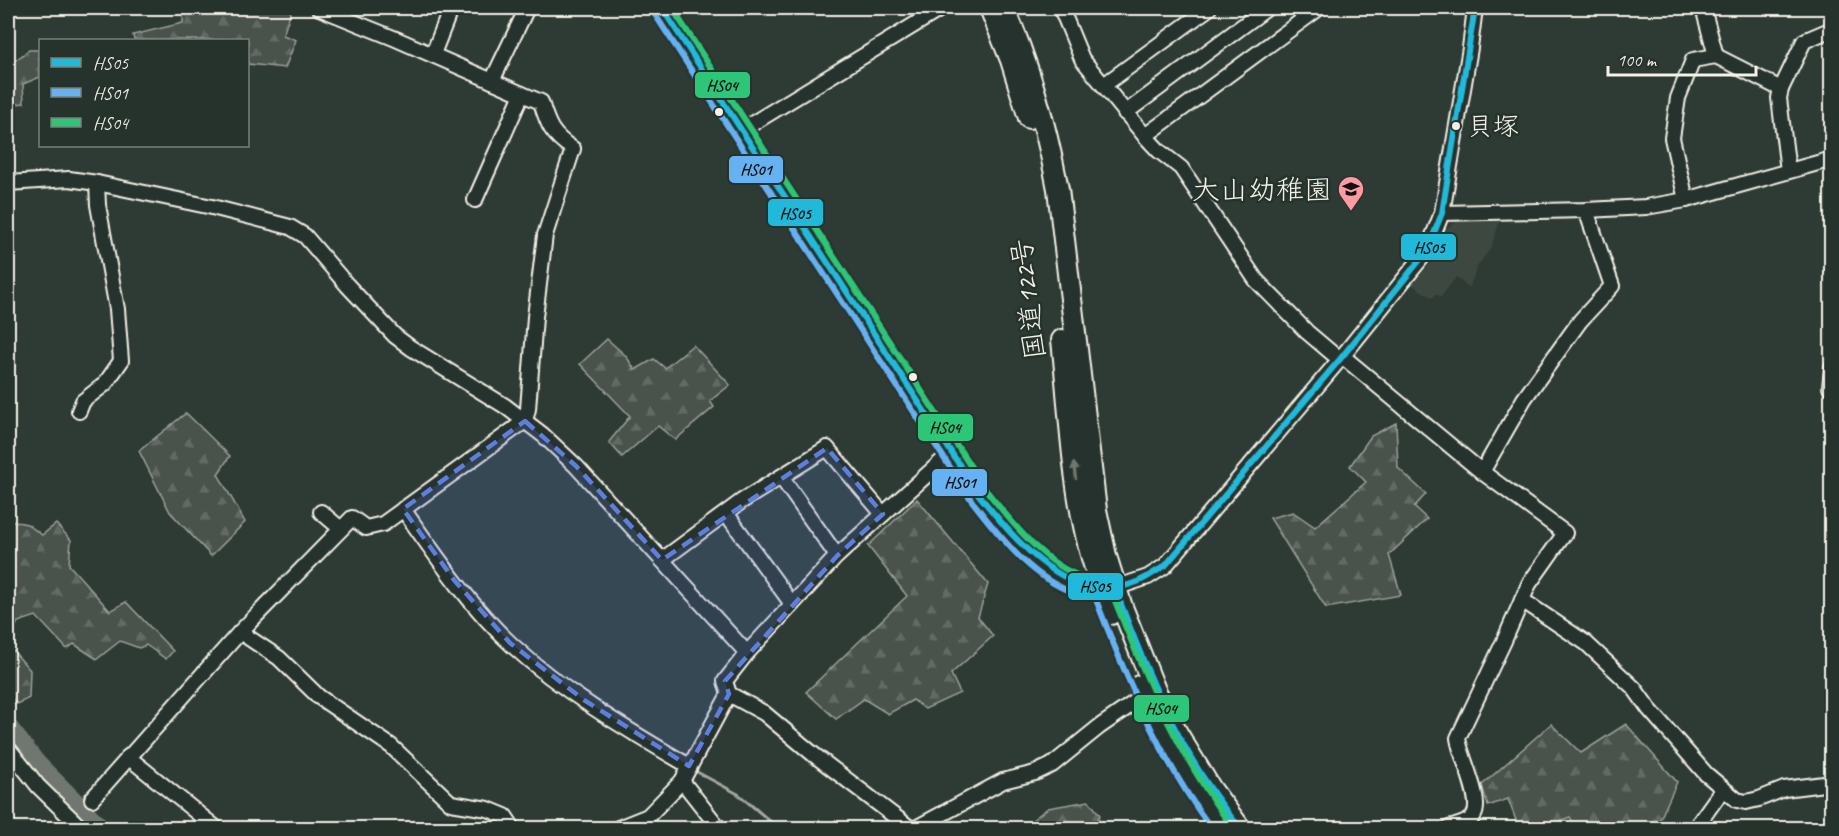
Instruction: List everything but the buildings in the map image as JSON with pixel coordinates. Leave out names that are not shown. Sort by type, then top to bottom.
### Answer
[{"type":"highway","name":"国道122号","points":[[990,8],[1011,60],[1038,155],[1045,192],[1075,470],[1084,529],[1108,588]]},
{"type":"highway","name":"国道122号","points":[[1004,8],[1032,80],[1051,151],[1058,189],[1096,510],[1108,588]]},
{"type":"highway","points":[[1108,588],[1129,664],[1144,696],[1183,772],[1222,828]]},
{"type":"highway","points":[[1108,588],[1172,722],[1211,789],[1240,828]]},
{"type":"main road","points":[[662,8],[979,495],[997,519],[1050,569],[1068,580],[1108,588]]},
{"type":"street","points":[[92,799],[240,632],[352,518],[366,528],[383,524],[525,420],[528,410],[533,338],[545,235],[553,204],[573,149],[551,130],[546,122],[541,102],[433,54],[319,8]]},
{"type":"street","points":[[433,54],[451,8]]},
{"type":"street","points":[[492,81],[527,8]]},
{"type":"street","points":[[742,130],[942,8]]},
{"type":"street","points":[[1061,8],[1082,58],[1144,136],[1181,168],[1256,280],[1307,332],[1333,354],[1347,360],[1482,472],[1565,533],[1529,584],[1458,738],[1474,794],[1475,815],[1449,828]]},
{"type":"street","points":[[1104,85],[1209,8]]},
{"type":"street","points":[[1125,113],[1268,8]]},
{"type":"street","points":[[1144,136],[1319,8]]},
{"type":"street","points":[[1108,588],[1148,577],[1165,566],[1341,358],[1427,251],[1442,213],[1475,8]]},
{"type":"street","points":[[1703,8],[1716,56]]},
{"type":"street","points":[[1788,171],[1779,98],[1781,89],[1804,41],[1832,29]]},
{"type":"street","points":[[1686,200],[1672,138],[1678,98],[1693,60],[1716,56],[1781,89]]},
{"type":"street","points":[[475,200],[522,94]]},
{"type":"street","points":[[1442,213],[1646,207],[1686,200],[1832,159]]},
{"type":"street","points":[[8,183],[69,179],[97,183],[212,207],[290,227],[305,236],[395,336],[525,420],[576,466],[747,654]]},
{"type":"street","points":[[80,411],[83,401],[105,384],[121,361],[117,309],[98,205],[97,183]]},
{"type":"street","points":[[1482,472],[1524,399],[1580,321],[1612,286],[1586,210]]},
{"type":"street","points":[[1830,387],[1832,368]]},
{"type":"street","points":[[662,560],[726,513],[827,448],[883,514]]},
{"type":"street","points":[[910,828],[813,754],[764,713],[729,693],[725,681],[837,556],[952,452]]},
{"type":"street","points":[[781,477],[837,556]]},
{"type":"street","points":[[403,509],[454,580],[510,643],[544,672],[576,694],[644,740],[689,766]]},
{"type":"street","points":[[321,512],[341,529]]},
{"type":"street","points":[[726,513],[792,604]]},
{"type":"street","points":[[1522,600],[1586,644],[1634,688],[1649,709],[1706,774],[1737,800],[1746,802],[1784,789],[1832,783]]},
{"type":"street","points":[[240,632],[279,658],[319,697],[391,746],[451,803],[488,809],[505,816],[513,828]]},
{"type":"street","points":[[618,828],[648,816],[682,781],[729,693]]},
{"type":"street","points":[[916,828],[1004,781],[1035,773],[1052,765],[1099,727],[1144,696]]},
{"type":"street","points":[[8,748],[38,786],[81,828]]},
{"type":"street","points":[[128,757],[216,828]]},
{"type":"street","points":[[682,781],[719,828]]},
{"type":"street","points":[[1698,828],[1698,824],[1723,789]]},
{"type":"highlighted area","points":[[525,421],[576,466],[662,560],[827,448],[883,514],[837,556],[725,681],[729,694],[689,766],[584,700],[510,643],[454,580],[403,509]]},
{"type":"shaded area","points":[[1500,220],[1491,248],[1478,265],[1469,288],[1456,277],[1441,297],[1436,294],[1433,298],[1411,284],[1432,262],[1447,228],[1456,222]]},
{"type":"green space","points":[[197,8],[292,8],[283,35],[296,40],[285,68],[249,64],[249,39],[134,39],[133,35],[183,23],[183,13]]},
{"type":"green space","points":[[29,50],[38,50],[39,77],[23,84],[24,103],[8,105],[8,66]]},
{"type":"green space","points":[[607,339],[626,356],[635,370],[654,359],[665,368],[693,345],[730,385],[710,401],[714,407],[675,440],[658,426],[622,457],[609,442],[630,416],[580,364]]},
{"type":"green space","points":[[186,413],[230,456],[218,474],[245,522],[211,556],[170,512],[139,451]]},
{"type":"green space","points":[[1396,423],[1398,468],[1426,494],[1414,507],[1427,519],[1389,555],[1401,595],[1326,608],[1270,518],[1293,512],[1315,527],[1366,482],[1350,466],[1371,436]]},
{"type":"green space","points":[[917,499],[988,584],[978,617],[993,636],[951,674],[960,693],[925,709],[913,700],[888,714],[864,699],[836,719],[806,692],[907,596],[868,546]]},
{"type":"green space","points":[[8,520],[27,524],[42,535],[56,524],[71,540],[69,565],[110,611],[126,602],[173,651],[166,659],[146,645],[139,648],[120,641],[97,659],[74,644],[67,649],[36,616],[18,622],[8,641]]},
{"type":"green space","points":[[8,645],[30,670],[29,698],[17,704],[8,694]]},
{"type":"green space","points":[[1551,724],[1581,753],[1626,724],[1677,782],[1656,828],[1601,828],[1599,823],[1576,828],[1570,817],[1541,828],[1519,828],[1508,799],[1488,806],[1482,785]]},
{"type":"green space","points":[[1089,801],[1100,815],[1093,828],[1022,828],[1048,808]]},
{"type":"waterway","points":[[8,726],[37,763],[102,828]]},
{"type":"waterway","points":[[697,772],[738,794],[778,828]]},
{"type":"transit line","name":"HS05","points":[[662,8],[979,495],[1009,531],[1046,566],[1067,578],[1089,586],[1112,588],[1137,582],[1165,566],[1341,358],[1427,251],[1442,213],[1475,8]]},
{"type":"transit line","name":"HS04","points":[[672,8],[986,490],[1026,537],[1050,559],[1075,574],[1103,580]]},
{"type":"transit line","name":"HS01","points":[[654,13],[972,501],[1014,552],[1039,574],[1067,590],[1099,598]]},
{"type":"transit line","name":"HS04","points":[[1109,586],[1161,708],[1209,795],[1229,823]]},
{"type":"transit line","name":"HS05","points":[[1115,588],[1139,651],[1167,714],[1200,773],[1240,828]]},
{"type":"transit line","name":"HS01","points":[[1093,592],[1144,714],[1192,801],[1211,828]]},
{"type":"place","name":"貝塚","points":[[1456,126]]},
{"type":"place","name":"大山幼稚園","points":[[1351,212]]}]
